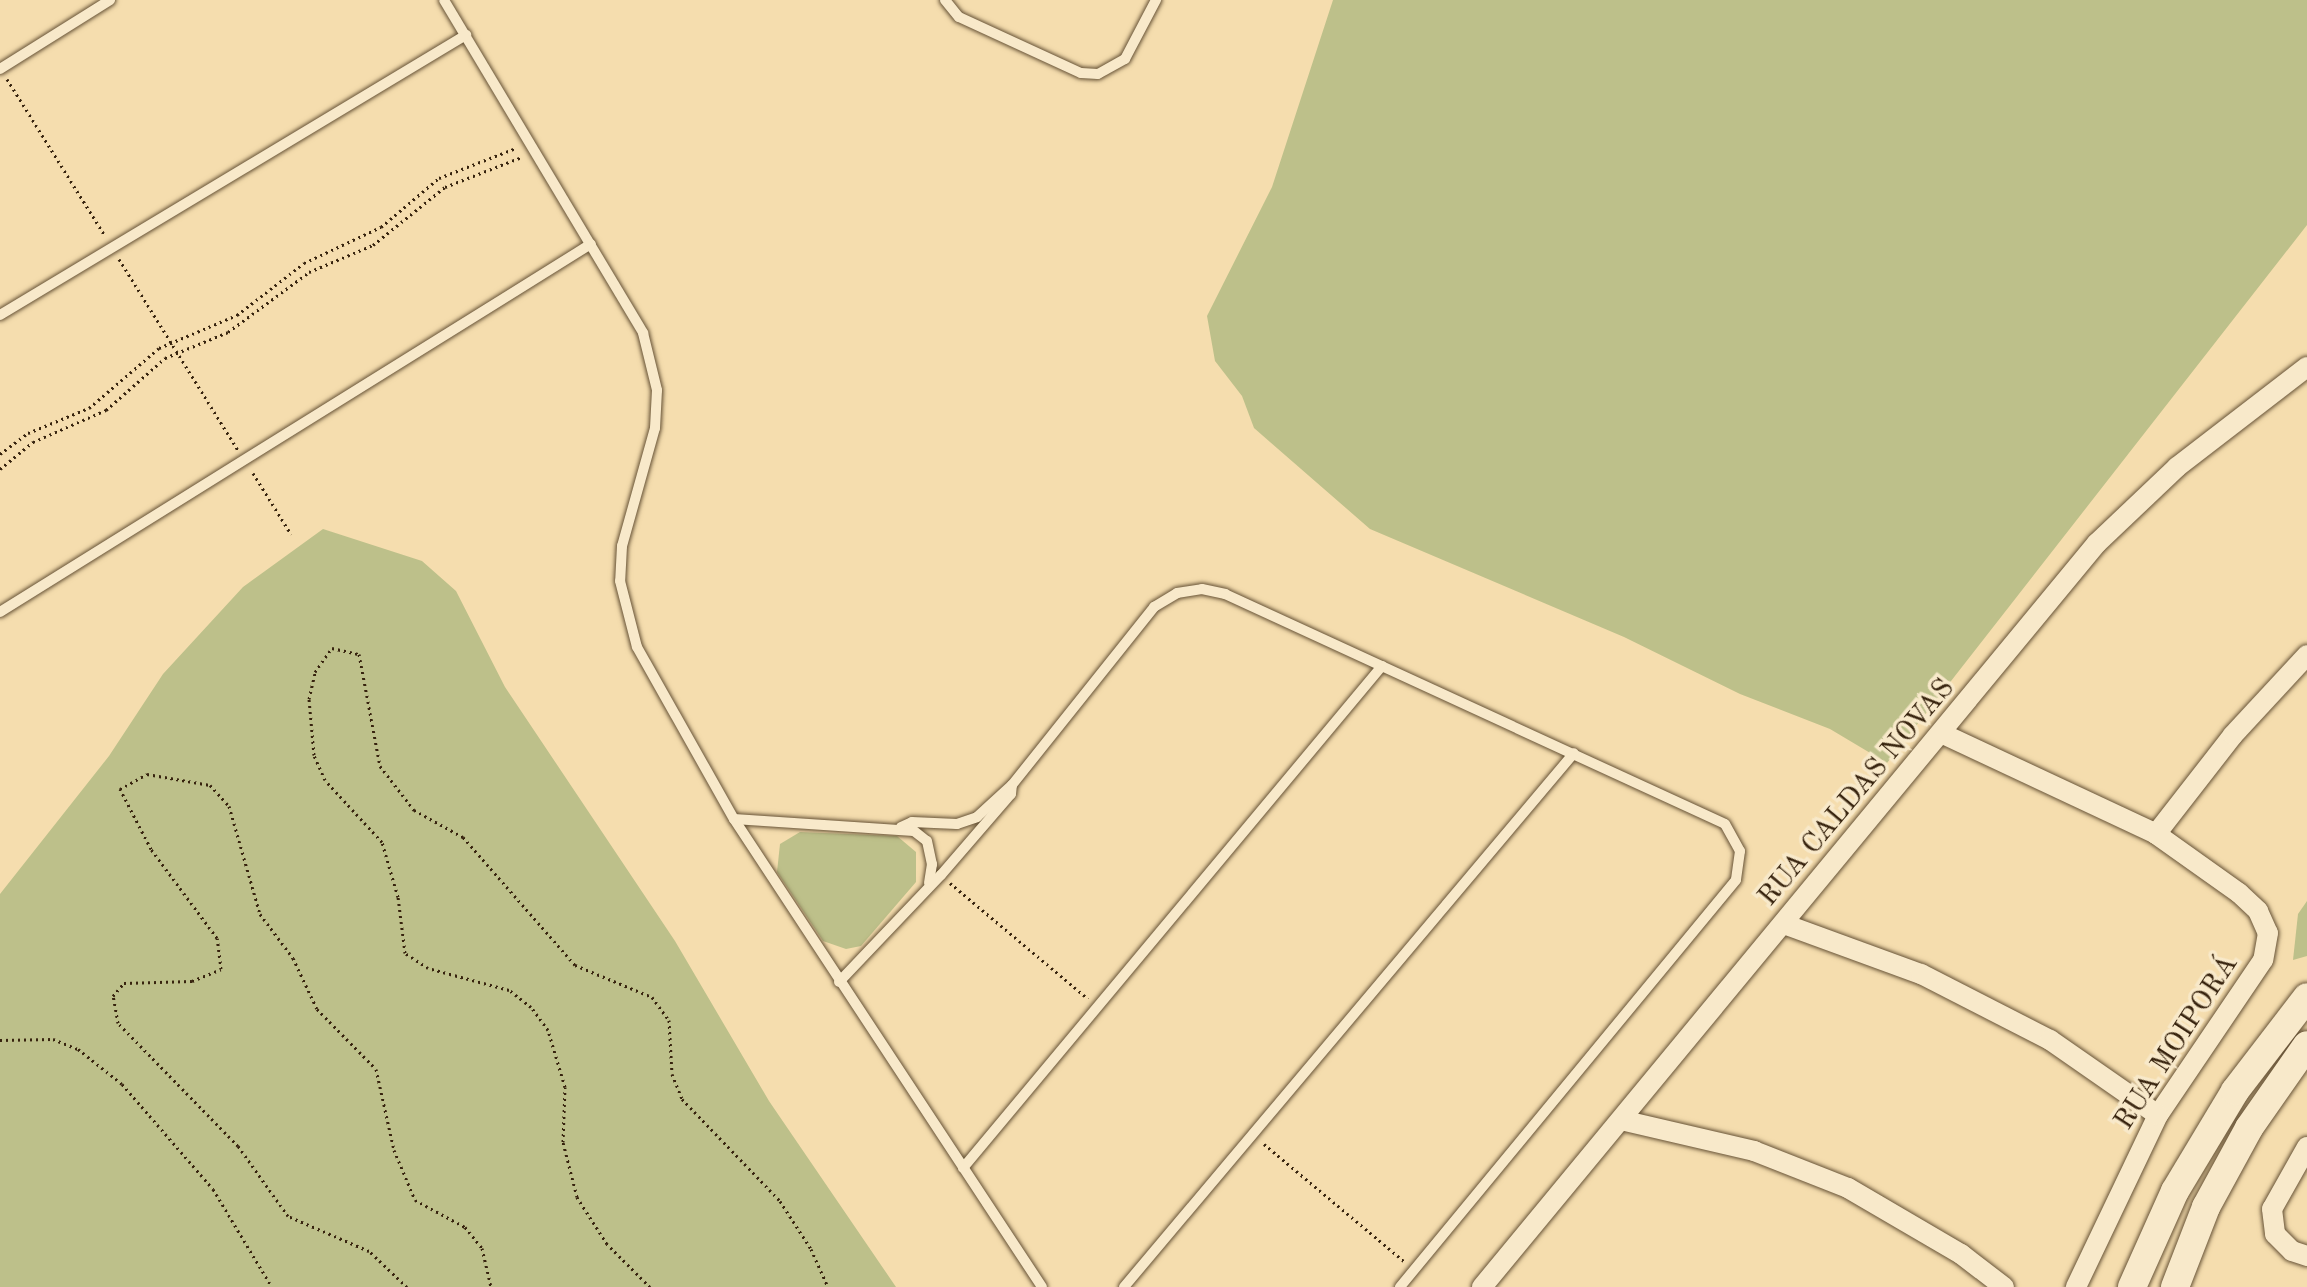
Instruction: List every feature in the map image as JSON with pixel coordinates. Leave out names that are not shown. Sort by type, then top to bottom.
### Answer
[{"type":"street","name":"RUA CALDAS NOVAS","points":[[1482,1287],[1943,734],[2097,543],[2177,467],[2307,367]]},
{"type":"street","points":[[1943,734],[2156,834],[2233,735],[2307,655]]},
{"type":"street","name":"RUA MOIPORÁ","points":[[2076,1287],[2158,1115],[2263,960],[2268,933],[2258,911],[2156,834]]},
{"type":"street","points":[[1784,924],[1921,974],[2037,1033],[2158,1115]]},
{"type":"street","points":[[2132,1287],[2175,1191],[2235,1091],[2307,997]]},
{"type":"street","points":[[2175,1287],[2206,1207],[2249,1128],[2307,1045]]},
{"type":"street","points":[[1621,1120],[1754,1151],[1848,1188],[1961,1254],[2004,1287]]},
{"type":"street","points":[[2307,1147],[2272,1209],[2275,1234],[2292,1251],[2307,1256]]},
{"type":"street","points":[[2175,1191],[2206,1207]]},
{"type":"lane","points":[[0,68],[110,0]]},
{"type":"lane","points":[[444,0],[643,333],[657,390],[655,428],[622,546],[624,609],[637,647],[734,819],[1042,1287]]},
{"type":"lane","points":[[945,0],[959,17],[1081,73],[1098,74],[1125,59],[1156,0]]},
{"type":"lane","points":[[0,315],[466,35]]},
{"type":"lane","points":[[0,612],[242,456],[591,244]]},
{"type":"lane","points":[[901,827],[912,822],[969,821],[1012,785],[1154,607],[1177,593],[1202,589],[1225,594],[1725,824],[1740,851],[1736,880],[1400,1287]]},
{"type":"lane","points":[[963,1168],[1382,666]]},
{"type":"lane","points":[[1124,1287],[1574,753]]},
{"type":"lane","points":[[839,982],[929,883],[941,875],[1011,794],[1012,785]]},
{"type":"lane","points":[[734,819],[901,827],[927,841],[929,883]]},
{"type":"path","points":[[0,68],[291,534]]},
{"type":"path","points":[[0,454],[28,433],[89,408],[144,359],[171,343],[237,315],[304,263],[381,227],[454,169],[534,148]]},
{"type":"path","points":[[0,469],[33,442],[106,410],[144,373],[177,352],[242,324],[309,272],[373,245],[459,179],[534,148]]},
{"type":"path","points":[[650,1287],[607,1244],[577,1197],[563,1142],[565,1087],[548,1030],[531,1007],[509,990],[428,968],[405,953],[398,897],[382,842],[325,780],[314,755],[309,699],[315,672],[332,648],[359,654],[380,766],[414,810],[463,837],[575,965],[652,997],[669,1020],[672,1074],[682,1099],[780,1201],[811,1249],[828,1287]]},
{"type":"path","points":[[407,1287],[369,1251],[288,1216],[238,1146],[118,1023],[113,996],[124,983],[192,981],[221,969],[217,938],[151,849],[120,789],[147,774],[210,785],[229,806],[260,914],[293,958],[317,1009],[376,1069],[394,1150],[415,1200],[465,1227],[482,1248],[491,1287]]},
{"type":"path","points":[[941,875],[1097,1007]]},
{"type":"path","points":[[0,1040],[53,1039],[78,1049],[122,1084],[213,1189],[272,1287]]},
{"type":"path","points":[[1253,1134],[1415,1269]]},
{"type":"green space","points":[[1333,0],[2307,0],[2307,225],[1887,763],[1830,729],[1740,694],[1624,637],[1370,529],[1254,428],[1242,396],[1215,361],[1207,316],[1272,187]]},
{"type":"green space","points":[[323,529],[422,561],[456,591],[505,687],[675,941],[769,1101],[896,1287],[0,1287],[0,894],[109,756],[163,674],[243,587]]},
{"type":"green space","points":[[800,832],[897,836],[916,852],[916,882],[861,946],[846,949],[823,941],[777,872],[780,844]]},
{"type":"green space","points":[[2307,901],[2307,956],[2293,960],[2298,914]]}]
